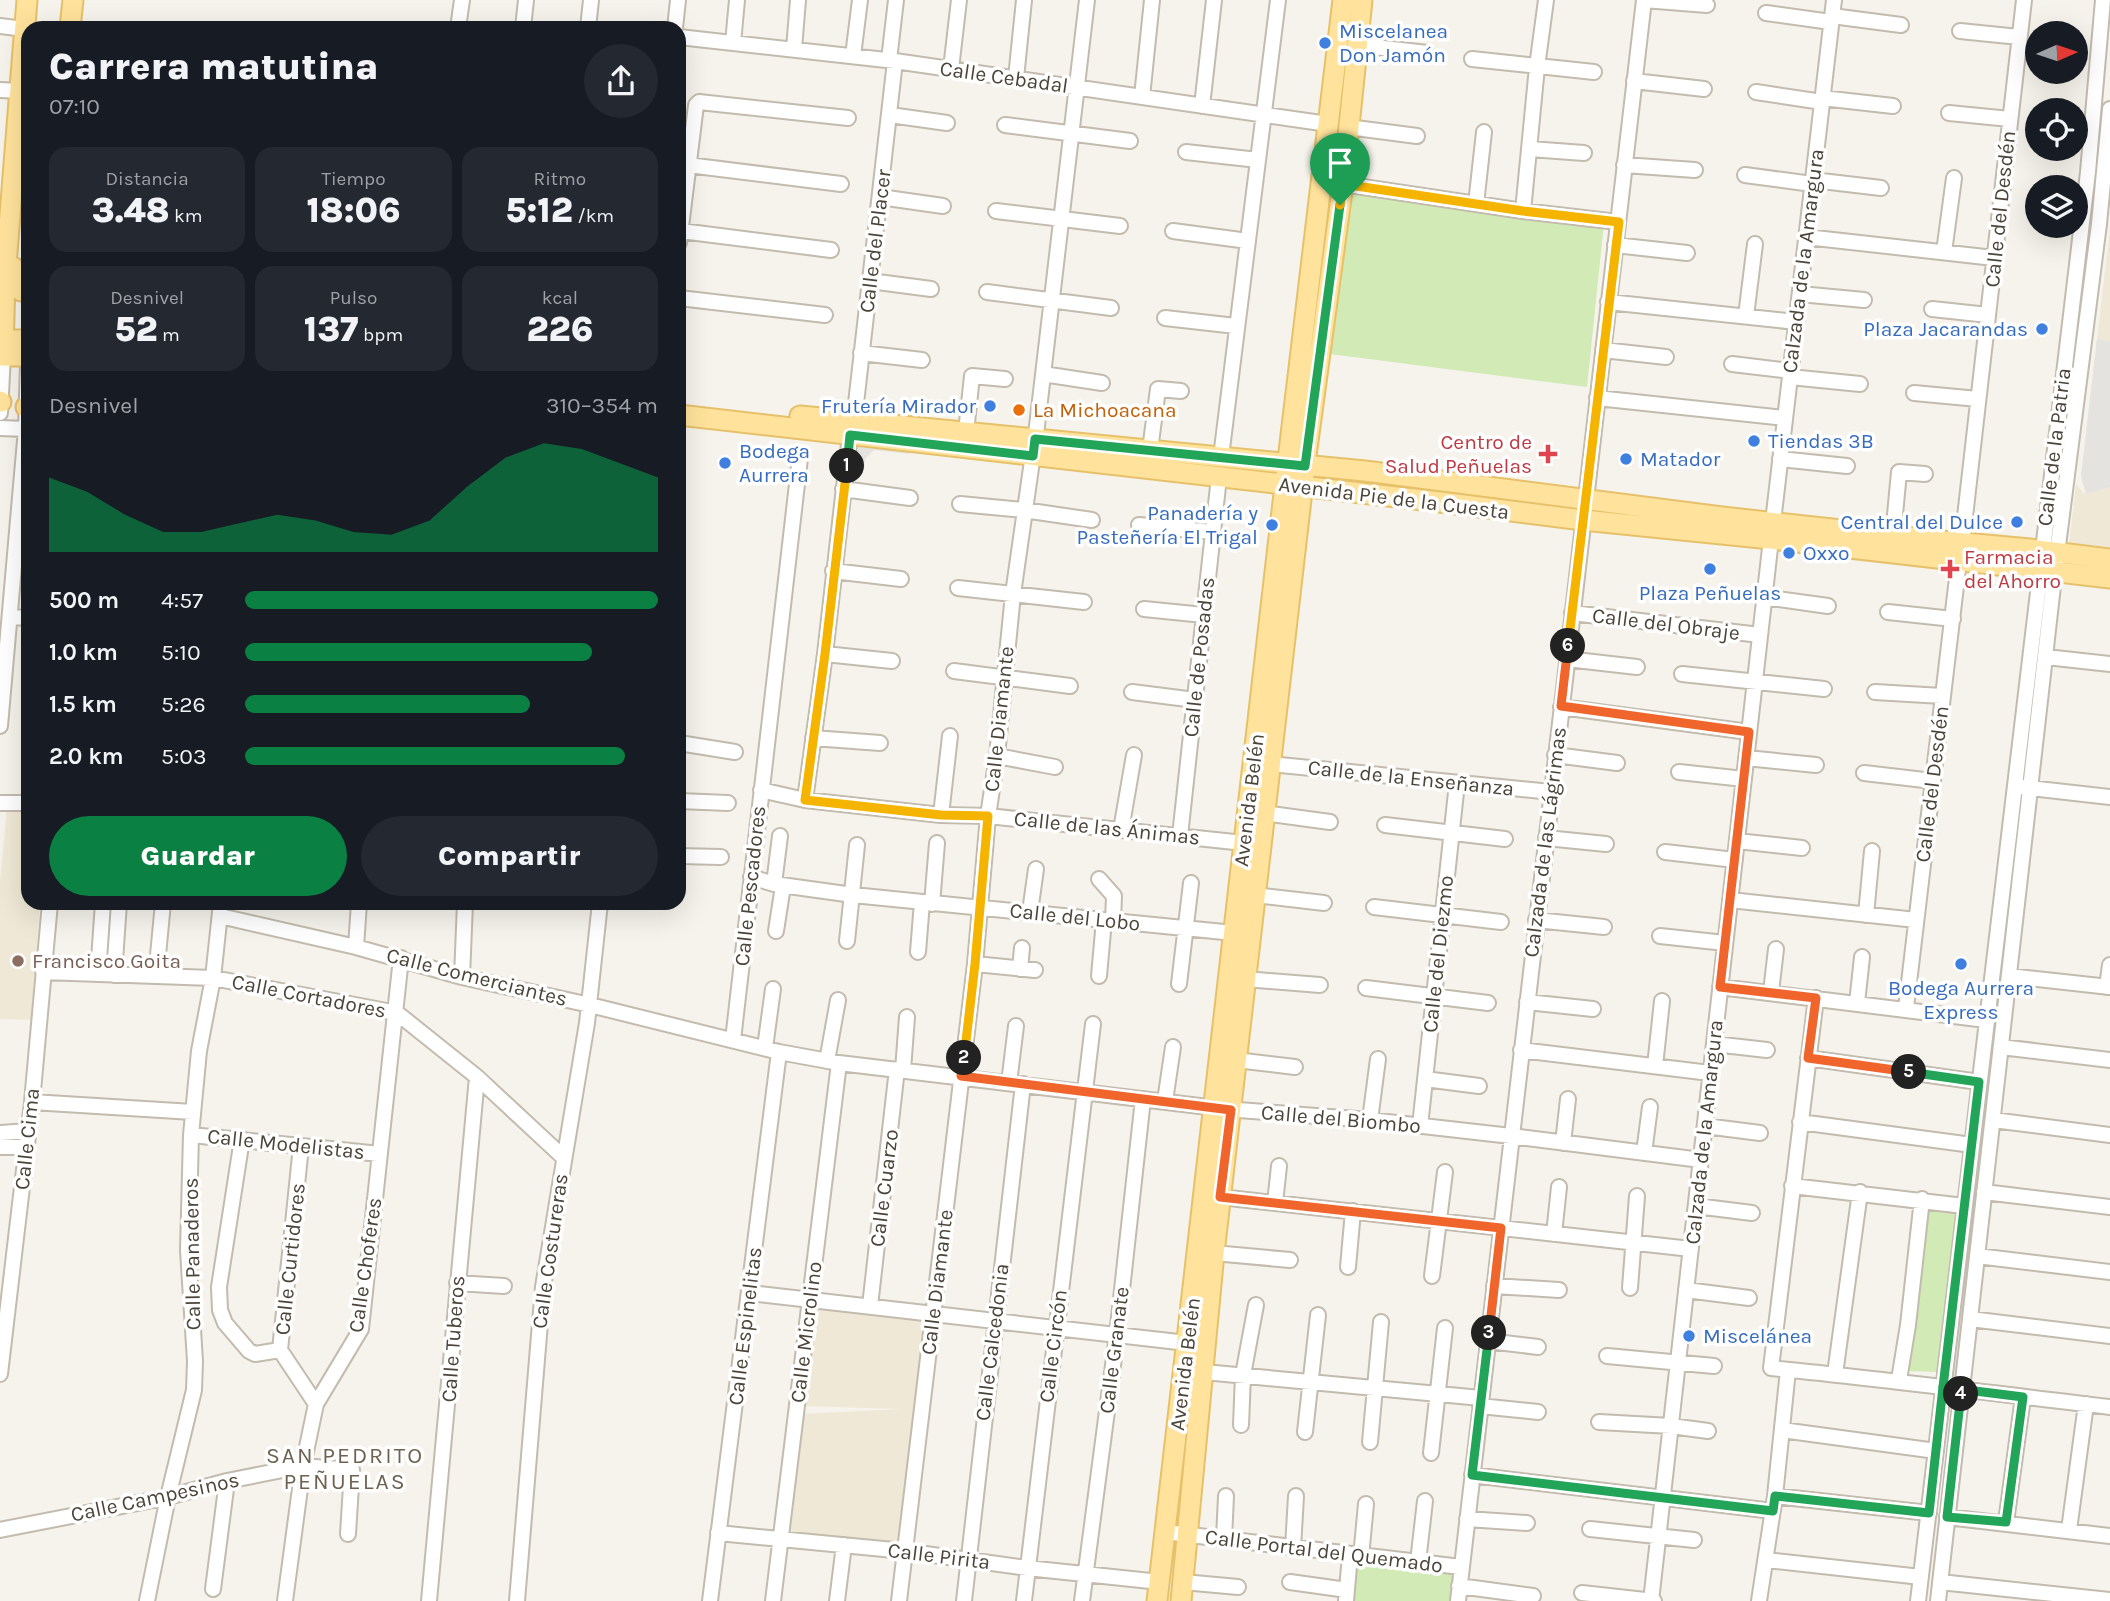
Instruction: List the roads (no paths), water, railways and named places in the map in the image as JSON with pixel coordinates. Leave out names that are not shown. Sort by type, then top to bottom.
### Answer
[{"type":"main road","points":[[25,21],[27,0]]},
{"type":"main road","points":[[71,21],[73,0]]},
{"type":"main road","name":"Avenida Belén","points":[[1296,465],[1343,184],[1338,125],[1343,0]]},
{"type":"main road","name":"Avenida Belén","points":[[1159,1591],[1187,1343],[1222,1109],[1236,1060],[1270,764],[1323,182],[1357,45],[1362,0]]},
{"type":"main road","points":[[21,42],[10,91],[13,279],[18,289],[21,289]]},
{"type":"main road","points":[[1,348],[2,278],[12,186]]},
{"type":"main road","points":[[1,348],[21,342]]},
{"type":"main road","points":[[1,348],[21,354]]},
{"type":"main road","name":"Avenida Pie de la Cuesta","points":[[686,404],[852,428],[1220,467],[1296,465],[1364,471],[1584,510]]},
{"type":"main road","name":"Avenida Pie de la Cuesta","points":[[686,416],[852,428],[966,432],[1034,448],[1150,450],[1294,486],[1584,510],[2048,561],[2110,559]]},
{"type":"main road","name":"Avenida Belén","points":[[1182,1591],[1220,1197],[1222,1109],[1234,933],[1294,486]]},
{"type":"main road","name":"Avenida Pie de la Cuesta","points":[[1772,530],[1893,536],[1960,552]]},
{"type":"main road","name":"Avenida Pie de la Cuesta","points":[[2048,561],[2110,578]]},
{"type":"street","points":[[459,21],[462,0]]},
{"type":"street","points":[[524,21],[526,0]]},
{"type":"street","points":[[589,21],[591,0]]},
{"type":"street","points":[[676,21],[678,0]]},
{"type":"street","points":[[733,43],[737,0]]},
{"type":"street","points":[[794,50],[799,0]]},
{"type":"street","points":[[853,56],[860,0]]},
{"type":"street","name":"Calle del Placer","points":[[805,800],[890,115],[896,0]]},
{"type":"street","points":[[951,69],[959,0]]},
{"type":"street","points":[[1016,78],[1024,0]]},
{"type":"street","name":"Calle Diamante","points":[[899,1601],[975,964],[988,816],[997,756],[1013,594],[1034,448],[1087,0]]},
{"type":"street","points":[[1142,97],[1152,0]]},
{"type":"street","points":[[1202,106],[1214,0]]},
{"type":"street","name":"Calle de Posadas","points":[[1180,836],[1236,326],[1278,0]]},
{"type":"street","points":[[1523,211],[1546,0]]},
{"type":"street","points":[[1644,0],[1707,5]]},
{"type":"street","name":"Calzada de las Lágrimas","points":[[1458,1601],[1644,0]]},
{"type":"street","name":"Calzada de la Amargura","points":[[1652,1601],[1764,597],[1834,0]]},
{"type":"street","name":"Calle del Desdén","points":[[1906,1009],[2024,0]]},
{"type":"street","name":"Calle de la Patria","points":[[1938,1601],[2046,657],[2048,561],[2103,0]]},
{"type":"street","points":[[1766,13],[1900,25]]},
{"type":"street","points":[[0,26],[21,29]]},
{"type":"street","points":[[1961,31],[2019,37]]},
{"type":"street","name":"Calle Cebadal","points":[[686,38],[892,60],[1417,136]]},
{"type":"street","points":[[1357,45],[1427,53]]},
{"type":"street","points":[[1472,59],[1594,72]]},
{"type":"street","points":[[1634,81],[1704,89]]},
{"type":"street","points":[[1756,92],[1893,106]]},
{"type":"street","points":[[686,175],[695,105],[699,102],[848,118]]},
{"type":"street","name":"Calle de la Patria","points":[[1919,1601],[2014,786],[2099,223],[2110,109]]},
{"type":"street","points":[[1949,113],[2010,119]]},
{"type":"street","points":[[890,115],[947,123]]},
{"type":"street","points":[[1005,125],[1130,141]]},
{"type":"street","points":[[1476,204],[1484,132]]},
{"type":"street","points":[[1530,149],[1584,153]]},
{"type":"street","points":[[1186,152],[1258,160]]},
{"type":"street","points":[[688,165],[841,184]]},
{"type":"street","points":[[1624,165],[1695,170]]},
{"type":"street","points":[[1745,175],[1881,188]]},
{"type":"street","points":[[1944,252],[1954,178]]},
{"type":"street","points":[[1343,184],[1523,211],[1619,222]]},
{"type":"street","points":[[880,197],[943,206]]},
{"type":"street","points":[[996,211],[1120,226]]},
{"type":"street","points":[[1173,231],[1248,241]]},
{"type":"street","points":[[1806,237],[1994,258]]},
{"type":"street","points":[[686,238],[831,250]]},
{"type":"street","points":[[1746,316],[1755,244]]},
{"type":"street","points":[[1615,245],[1686,253]]},
{"type":"street","points":[[870,281],[931,289]]},
{"type":"street","points":[[987,292],[1111,308]]},
{"type":"street","points":[[1800,293],[1864,300]]},
{"type":"street","points":[[686,299],[824,315]]},
{"type":"street","points":[[1608,302],[1796,322]]},
{"type":"street","points":[[1932,309],[1988,316]]},
{"type":"street","points":[[1165,318],[1236,326]]},
{"type":"street","points":[[0,405],[1,348]]},
{"type":"street","points":[[1603,350],[1666,357]]},
{"type":"street","points":[[861,353],[922,360]]},
{"type":"street","points":[[1732,363],[1860,384]]},
{"type":"street","points":[[1043,374],[1102,383]]},
{"type":"street","points":[[966,432],[972,376],[1005,379]]},
{"type":"street","points":[[1150,450],[1158,389],[1181,391]]},
{"type":"street","points":[[1914,393],[1978,399]]},
{"type":"street","points":[[1597,398],[1785,418]]},
{"type":"street","points":[[0,428],[21,429]]},
{"type":"street","name":"Calle Pescadores","points":[[733,1040],[800,458]]},
{"type":"street","points":[[1780,459],[1847,466]]},
{"type":"street","points":[[1893,536],[1899,472],[1925,474]]},
{"type":"street","points":[[0,726],[21,488]]},
{"type":"street","points":[[843,489],[910,498]]},
{"type":"street","points":[[960,504],[1093,520]]},
{"type":"street","points":[[1139,525],[1212,532]]},
{"type":"street","points":[[833,571],[901,579]]},
{"type":"street","points":[[958,588],[1084,602]]},
{"type":"street","points":[[1764,597],[1828,606]]},
{"type":"street","points":[[1144,610],[1204,615]]},
{"type":"street","points":[[1888,612],[1953,619]]},
{"type":"street","name":"Calle del Obraje","points":[[1572,613],[1760,635]]},
{"type":"street","points":[[10,617],[21,618]]},
{"type":"street","points":[[825,654],[892,661]]},
{"type":"street","points":[[2046,657],[2110,664]]},
{"type":"street","points":[[1567,659],[1637,667]]},
{"type":"street","points":[[954,671],[1070,686]]},
{"type":"street","points":[[1682,674],[1825,689]]},
{"type":"street","points":[[1875,691],[1942,696]]},
{"type":"street","points":[[1132,692],[1195,701]]},
{"type":"street","points":[[1561,706],[1749,732]]},
{"type":"street","points":[[941,815],[950,737]]},
{"type":"street","points":[[813,738],[880,743]]},
{"type":"street","points":[[686,744],[735,752]]},
{"type":"street","points":[[1121,830],[1134,755]]},
{"type":"street","points":[[1555,755],[1618,763]]},
{"type":"street","points":[[997,756],[1055,767]]},
{"type":"street","points":[[1746,758],[1816,765]]},
{"type":"street","name":"Calle de la Enseñanza","points":[[1270,764],[1551,792]]},
{"type":"street","points":[[1679,772],[1744,779]]},
{"type":"street","points":[[1864,773],[1933,781]]},
{"type":"street","name":"Calle del Diezmo","points":[[1420,1126],[1457,783]]},
{"type":"street","points":[[2014,786],[2110,797]]},
{"type":"street","name":"Calle de las Ánimas","points":[[761,790],[805,800],[941,815],[988,816],[1244,843]]},
{"type":"street","points":[[686,801],[728,803]]},
{"type":"street","points":[[0,803],[21,803]]},
{"type":"street","points":[[1264,813],[1330,822]]},
{"type":"street","points":[[1385,825],[1505,839]]},
{"type":"street","points":[[776,931],[780,836]]},
{"type":"street","points":[[1546,838],[1606,845]]},
{"type":"street","points":[[1737,841],[1802,848]]},
{"type":"street","points":[[918,952],[937,843]]},
{"type":"street","points":[[847,940],[857,845]]},
{"type":"street","points":[[1866,915],[1872,851]]},
{"type":"street","points":[[1665,852],[1735,859]]},
{"type":"street","points":[[686,856],[721,857]]},
{"type":"street","points":[[1030,912],[1036,869]]},
{"type":"street","name":"Calle del Lobo","points":[[751,877],[779,885],[853,895],[1234,933]]},
{"type":"street","points":[[1099,879],[1114,896],[1099,976]]},
{"type":"street","points":[[1179,984],[1191,883]]},
{"type":"street","points":[[1255,895],[1324,903]]},
{"type":"street","points":[[1730,900],[1916,920]]},
{"type":"street","points":[[1374,907],[1501,922]]},
{"type":"street","name":"Calle Cima","points":[[0,1374],[32,1102],[49,910]]},
{"type":"street","points":[[98,974],[103,910]]},
{"type":"street","points":[[114,975],[119,910]]},
{"type":"street","points":[[156,976],[162,910]]},
{"type":"street","name":"Calle Panaderos","points":[[147,1601],[168,1497],[194,1390],[195,1361],[188,1250],[191,1135],[199,1051],[213,978],[221,910]]},
{"type":"street","name":"Calle Comerciantes","points":[[225,910],[462,977],[590,1004],[608,1011],[733,1040]]},
{"type":"street","points":[[356,947],[359,910]]},
{"type":"street","points":[[462,977],[465,910]]},
{"type":"street","name":"Calle Costureras","points":[[517,1601],[543,1287],[590,1004],[599,910]]},
{"type":"street","points":[[1536,920],[1604,927]]},
{"type":"street","points":[[1660,936],[1725,943]]},
{"type":"street","points":[[975,964],[1027,969],[1022,948]]},
{"type":"street","points":[[1772,992],[1776,949]]},
{"type":"street","points":[[1857,1003],[1862,957]]},
{"type":"street","name":"Calle Choferes","points":[[285,1601],[303,1466],[316,1404],[361,1329],[401,958]]},
{"type":"street","points":[[2009,976],[2109,987],[2110,965]]},
{"type":"street","name":"Calle Cortadores","points":[[43,972],[213,978],[397,1013],[477,1077],[563,1157]]},
{"type":"street","points":[[1245,978],[1320,985]]},
{"type":"street","points":[[1720,987],[1986,1020]]},
{"type":"street","points":[[1366,988],[1489,1003]]},
{"type":"street","name":"Calle Espinelitas","points":[[710,1601],[750,1293],[772,1050],[773,989]]},
{"type":"street","points":[[1816,998],[1771,1368],[1899,1380],[2110,1407]]},
{"type":"street","name":"Calle Microlino","points":[[773,1601],[811,1300],[838,1000]]},
{"type":"street","points":[[1656,1066],[1662,1001]]},
{"type":"street","points":[[1527,1002],[1592,1009]]},
{"type":"street","name":"Calle Cuarzo","points":[[870,1306],[907,1017]]},
{"type":"street","name":"Calle Circón","points":[[1024,1601],[1093,1024]]},
{"type":"street","name":"Calle Calcedonia","points":[[964,1601],[995,1322],[1016,1084],[1016,1026]]},
{"type":"street","name":"Calle del Biombo","points":[[733,1040],[833,1062],[1222,1109],[1370,1120],[1701,1160]]},
{"type":"street","points":[[1714,1044],[1767,1050]]},
{"type":"street","points":[[2001,1047],[2110,1060]]},
{"type":"street","points":[[1165,1101],[1173,1048]]},
{"type":"street","points":[[1521,1050],[1710,1073]]},
{"type":"street","points":[[1808,1058],[1979,1082]]},
{"type":"street","points":[[1370,1120],[1378,1059]]},
{"type":"street","points":[[1236,1060],[1295,1067]]},
{"type":"street","name":"Calle Tuberos","points":[[429,1601],[477,1077]]},
{"type":"street","points":[[1425,1079],[1479,1086]]},
{"type":"street","name":"Calle Granate","points":[[1082,1601],[1117,1335],[1143,1099]]},
{"type":"street","points":[[1563,1143],[1567,1099]]},
{"type":"street","points":[[32,1102],[193,1112]]},
{"type":"street","points":[[1644,1153],[1650,1107]]},
{"type":"street","points":[[1993,1120],[2110,1135]]},
{"type":"street","points":[[1800,1122],[1972,1144]]},
{"type":"street","points":[[1705,1126],[1760,1133]]},
{"type":"street","points":[[0,1133],[28,1132]]},
{"type":"street","name":"Calle Modelistas","points":[[191,1135],[380,1154]]},
{"type":"street","points":[[242,1139],[221,1266],[220,1310],[225,1323],[249,1352],[254,1354],[281,1350]]},
{"type":"street","name":"Calle Curtidores","points":[[301,1146],[281,1350],[316,1404]]},
{"type":"street","points":[[0,1147],[26,1147]]},
{"type":"street","points":[[1275,1203],[1279,1166]]},
{"type":"street","points":[[1433,1276],[1444,1172]]},
{"type":"street","points":[[1793,1186],[1965,1206]]},
{"type":"street","points":[[1554,1234],[1559,1187]]},
{"type":"street","points":[[1835,1374],[1860,1192]]},
{"type":"street","points":[[1984,1192],[2110,1207]]},
{"type":"street","points":[[1630,1288],[1637,1196]]},
{"type":"street","points":[[1220,1197],[1691,1249]]},
{"type":"street","points":[[1899,1380],[1922,1199]]},
{"type":"street","points":[[1696,1206],[1752,1213]]},
{"type":"street","points":[[1348,1267],[1353,1212]]},
{"type":"street","points":[[1214,1253],[1290,1261]]},
{"type":"street","points":[[1977,1256],[2110,1272]]},
{"type":"street","points":[[457,1283],[504,1286]]},
{"type":"street","points":[[1494,1286],[1559,1290]]},
{"type":"street","points":[[1686,1290],[1749,1298]]},
{"type":"street","points":[[750,1293],[1187,1343]]},
{"type":"street","points":[[1241,1425],[1243,1374],[1256,1305]]},
{"type":"street","points":[[1306,1432],[1318,1315]]},
{"type":"street","points":[[1970,1319],[2110,1336]]},
{"type":"street","points":[[1370,1442],[1381,1322]]},
{"type":"street","points":[[1431,1452],[1445,1328]]},
{"type":"street","points":[[1488,1341],[1538,1347]]},
{"type":"street","points":[[1607,1356],[1714,1366]]},
{"type":"street","points":[[1759,1601],[1774,1504],[1788,1370]]},
{"type":"street","points":[[1203,1372],[1439,1393],[1538,1412]]},
{"type":"street","points":[[2006,1522],[2023,1397]]},
{"type":"street","points":[[2068,1530],[2086,1404]]},
{"type":"street","points":[[1599,1422],[1708,1431]]},
{"type":"street","points":[[1782,1430],[1936,1451]]},
{"type":"street","name":"Calle Campesinos","points":[[0,1530],[168,1497],[227,1481],[303,1466],[352,1470],[348,1534]]},
{"type":"street","points":[[1472,1475],[1662,1500],[1929,1513]]},
{"type":"street","points":[[213,1589],[227,1481]]},
{"type":"street","points":[[1224,1539],[1226,1496]]},
{"type":"street","points":[[1293,1548],[1296,1496]]},
{"type":"street","points":[[1418,1562],[1425,1501]]},
{"type":"street","points":[[1290,1582],[1346,1596],[1366,1504]]},
{"type":"street","points":[[1947,1517],[2110,1535]]},
{"type":"street","points":[[1467,1519],[1527,1523]]},
{"type":"street","points":[[1590,1529],[1693,1540]]},
{"type":"street","name":"Calle Portal del Quemado","points":[[1165,1532],[1461,1567]]},
{"type":"street","name":"Calle Pirita","points":[[718,1533],[904,1551],[1027,1568],[1086,1573],[1159,1591]]},
{"type":"street","points":[[837,1601],[844,1545]]},
{"type":"street","points":[[1766,1560],[1921,1577]]},
{"type":"street","points":[[1940,1582],[2110,1600]]},
{"type":"street","points":[[1459,1586],[1533,1596]]},
{"type":"street","points":[[1182,1591],[1238,1587]]},
{"type":"street","points":[[1582,1593],[1652,1601]]},
{"type":"place","name":"Miscelanea Don Jamón","points":[[1325,43]]},
{"type":"place","name":"Plaza Jacarandas","points":[[2042,329]]},
{"type":"place","name":"Frutería Mirador","points":[[990,406]]},
{"type":"place","name":"La Michoacana","points":[[1019,410]]},
{"type":"place","name":"Tiendas 3B","points":[[1754,441]]},
{"type":"place","name":"Centro de Salud Peñuelas","points":[[1548,454]]},
{"type":"place","name":"Matador","points":[[1626,459]]},
{"type":"place","name":"Bodega Aurrera","points":[[725,463]]},
{"type":"place","name":"Central del Dulce","points":[[2017,522]]},
{"type":"place","name":"Panadería y Pasteñería El Trigal","points":[[1272,525]]},
{"type":"place","name":"Oxxo","points":[[1789,553]]},
{"type":"place","name":"Plaza Peñuelas","points":[[1710,569]]},
{"type":"place","name":"Farmacia del Ahorro","points":[[1950,569]]},
{"type":"place","name":"Francisco Goita","points":[[18,961]]},
{"type":"place","name":"Bodega Aurrera Express","points":[[1961,964]]},
{"type":"place","name":"Miscelánea","points":[[1689,1336]]},
{"type":"district","name":"SAN PEDRITO PEÑUELAS","points":[[345,1468]]}]
